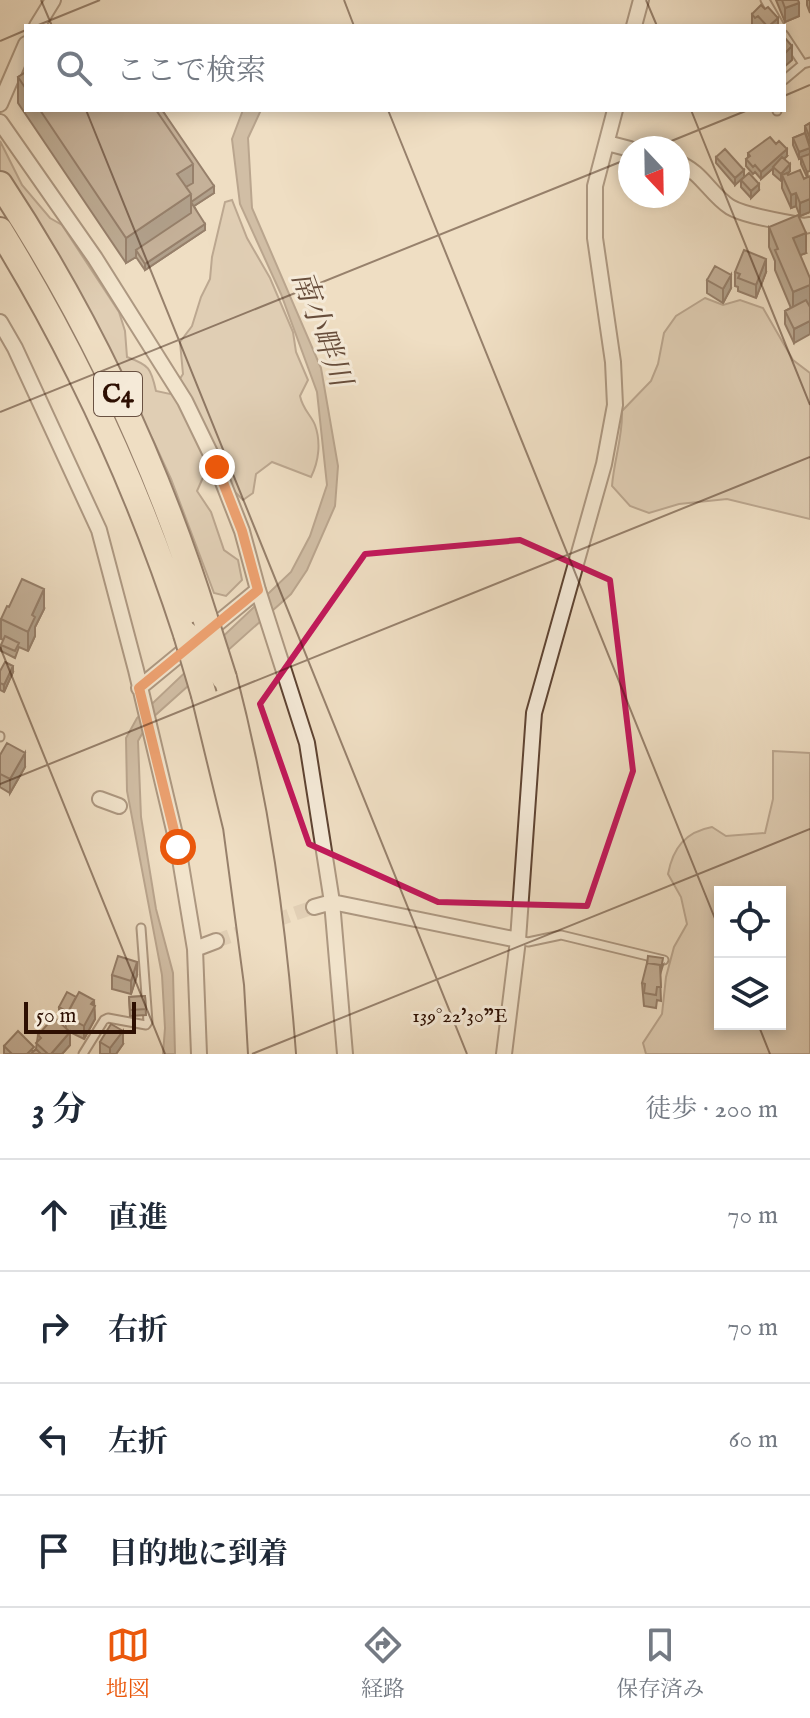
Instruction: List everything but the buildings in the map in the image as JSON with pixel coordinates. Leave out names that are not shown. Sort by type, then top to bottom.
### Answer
[{"type":"highway","name":"C4","points":[[0,184],[55,272],[124,405],[184,551],[204,695],[236,827],[257,984],[261,1054]]},
{"type":"highway","name":"C4","points":[[0,230],[61,337],[195,626],[224,678],[257,824],[271,913],[283,1054]]},
{"type":"street","points":[[38,24],[53,0]]},
{"type":"street","points":[[635,24],[641,0]]},
{"type":"street","points":[[0,104],[24,49]]},
{"type":"street","points":[[504,1054],[518,940],[534,713],[604,464],[615,405],[613,362],[595,238],[595,186],[615,112]]},
{"type":"street","points":[[0,122],[95,258],[185,401],[217,467],[242,531],[307,743],[332,902],[345,1054]]},
{"type":"street","points":[[607,143],[618,146]]},
{"type":"street","points":[[690,166],[718,198],[734,209],[810,225]]},
{"type":"street","points":[[0,322],[99,530],[178,847],[195,949],[199,1054]]},
{"type":"street","points":[[139,688],[258,590]]},
{"type":"street","points":[[100,799],[119,806]]},
{"type":"street","points":[[314,907],[332,902],[518,940]]},
{"type":"street","points":[[195,949],[216,941]]},
{"type":"lane","points":[[765,0],[779,24]]},
{"type":"lane","points":[[786,38],[806,63],[786,78]]},
{"type":"lane","points":[[83,1054],[108,1018],[146,1025],[148,1022],[141,928]]},
{"type":"lane","points":[[518,940],[528,942],[561,935],[664,960]]},
{"type":"highlighted area","points":[[520,540],[610,580],[633,771],[587,906],[438,902],[309,844],[260,704],[365,554]]},
{"type":"shaded area","points":[[242,112],[260,112],[248,138],[252,208],[321,368],[338,466],[335,506],[307,570],[291,594],[150,720],[138,741],[141,817],[156,909],[173,973],[175,1054],[163,1054],[162,975],[127,791],[126,738],[137,718],[291,572],[310,536],[327,485],[317,392],[281,294],[240,204],[232,139]]},
{"type":"shaded area","points":[[0,141],[22,185],[50,218],[62,225],[119,312],[125,331],[127,357],[148,368],[156,391],[170,394],[183,374],[180,342],[192,326],[210,279],[225,202],[232,200],[293,332],[296,352],[308,380],[300,396],[315,425],[318,445],[311,477],[272,462],[256,474],[253,493],[243,500],[233,490],[226,472],[205,473],[197,491],[211,512],[224,550],[238,560],[242,580],[226,596],[214,593],[171,479],[125,387],[0,176]]},
{"type":"shaded area","points":[[705,298],[723,305],[740,300],[763,308],[793,360],[810,373],[810,519],[727,499],[679,504],[649,513],[630,506],[612,486],[622,411],[651,381],[664,333],[676,316]]},
{"type":"shaded area","points":[[773,751],[810,753],[810,1054],[646,1054],[643,1043],[662,1014],[666,977],[674,947],[687,924],[681,897],[668,874],[673,856],[688,837],[703,829],[712,827],[726,836],[765,833],[773,799]]},
{"type":"tunnel","points":[[216,941],[314,907]]},
{"type":"route","points":[[178,847],[139,688],[258,590],[242,531],[217,467]]},
{"type":"water label","name":"南小畔川","points":[[320,329]]}]
